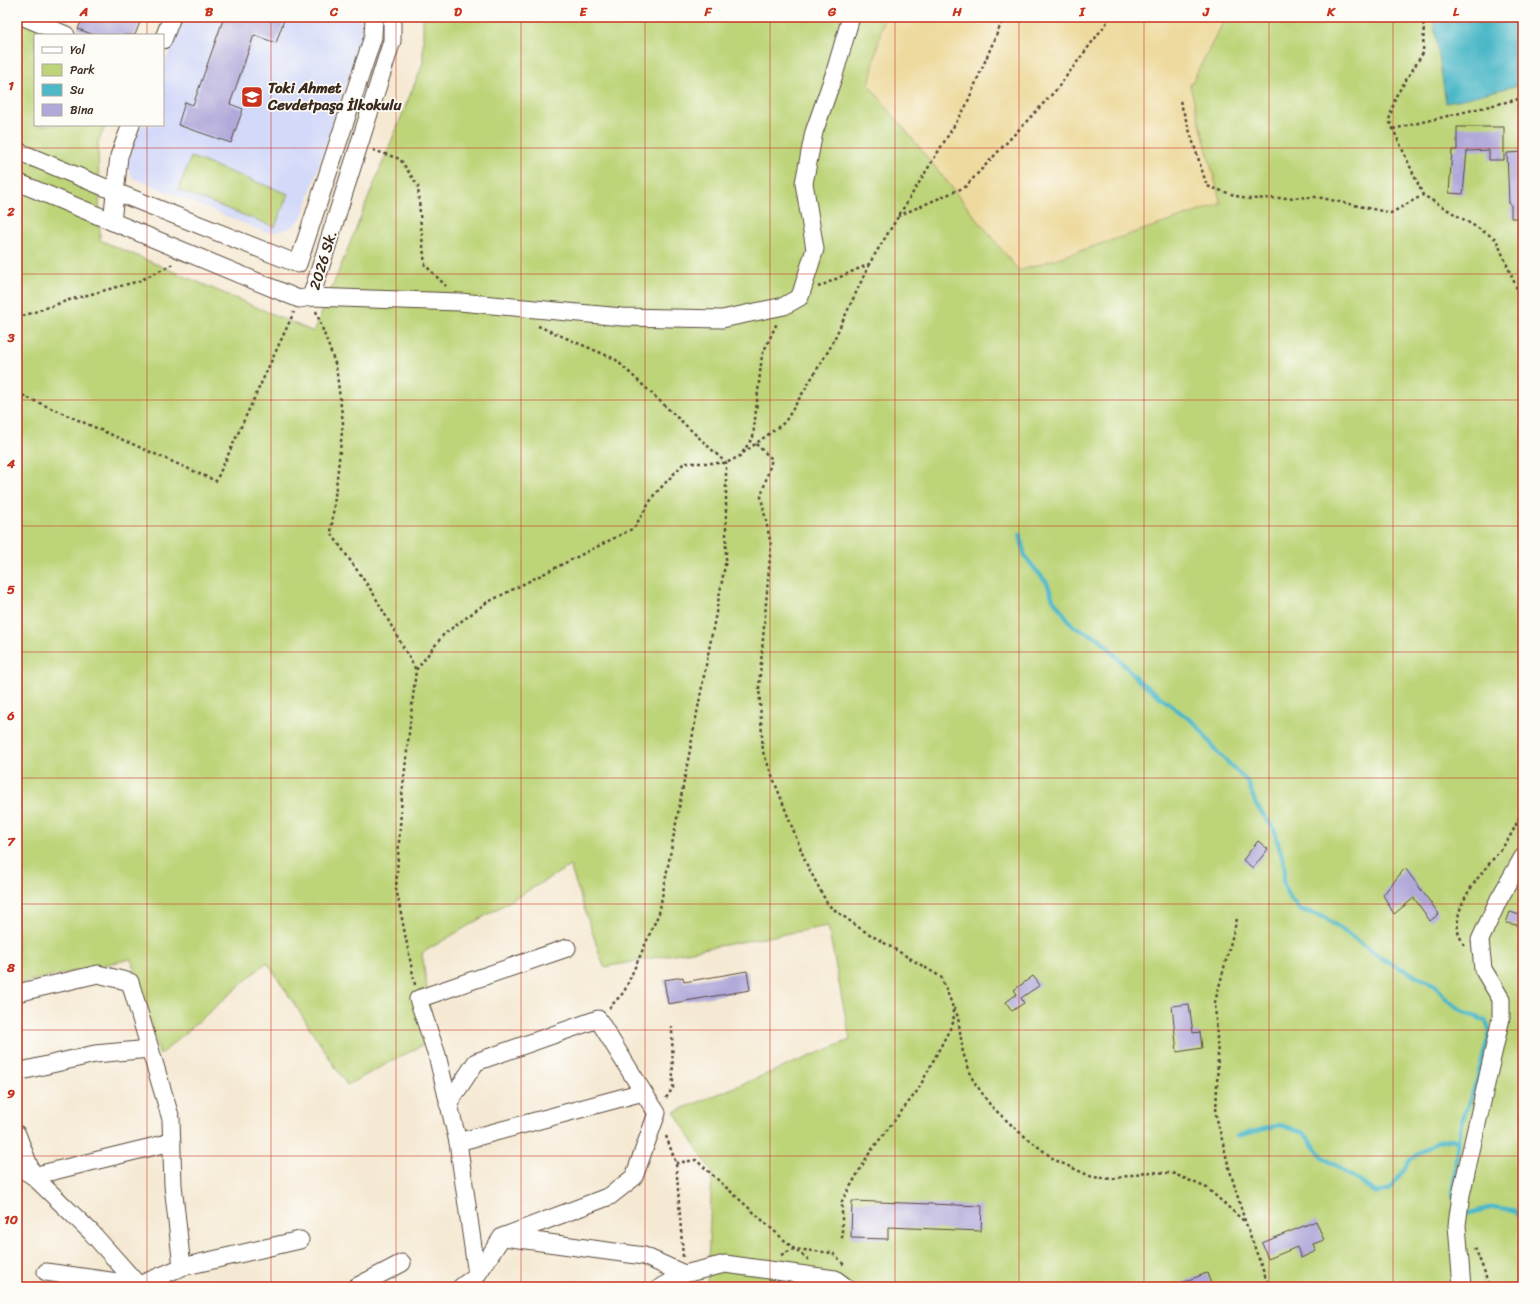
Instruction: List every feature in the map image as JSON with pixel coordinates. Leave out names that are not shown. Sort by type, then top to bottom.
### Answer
[{"type":"street","points":[[24,17],[64,34]]},
{"type":"street","points":[[164,37],[172,17]]},
{"type":"street","name":"2026 Sk.","points":[[116,192],[298,264],[373,37],[374,17]]},
{"type":"street","name":"2026 Sk.","points":[[17,182],[191,255],[305,298],[359,146],[392,41],[392,17]]},
{"type":"street","points":[[305,298],[460,302],[622,317],[722,319],[784,306],[800,297],[815,249],[804,183],[814,132],[834,75],[851,17]]},
{"type":"street","points":[[112,222],[119,156],[131,126]]},
{"type":"street","points":[[17,151],[116,192]]},
{"type":"street","points":[[1462,1287],[1457,1225],[1461,1195],[1501,1018],[1501,999],[1483,969],[1480,940],[1499,900],[1523,857]]},
{"type":"street","points":[[477,1276],[458,1142],[437,1055],[418,999],[568,948]]},
{"type":"street","points":[[17,993],[98,974],[130,982],[171,1119],[173,1185],[182,1267]]},
{"type":"street","points":[[448,1104],[476,1062],[598,1018],[642,1092],[658,1113],[634,1177],[610,1196],[502,1237],[477,1276],[461,1287]]},
{"type":"street","points":[[17,1072],[95,1054],[150,1049]]},
{"type":"street","points":[[458,1142],[642,1092]]},
{"type":"street","points":[[17,1134],[33,1176]]},
{"type":"street","points":[[33,1176],[172,1142]]},
{"type":"street","points":[[17,1165],[33,1176],[90,1232],[139,1286]]},
{"type":"street","points":[[502,1237],[644,1256],[684,1274]]},
{"type":"street","points":[[46,1272],[139,1286],[182,1267],[300,1240]]},
{"type":"street","points":[[356,1287],[402,1264]]},
{"type":"street","points":[[661,1287],[684,1274],[725,1264],[835,1279],[846,1287]]},
{"type":"path","points":[[418,999],[396,888],[402,796],[416,670],[444,634],[486,604],[634,528],[654,495],[684,463],[726,463],[740,456],[785,422],[830,348],[869,264],[965,108],[1004,17]]},
{"type":"path","points":[[898,216],[965,187],[1056,90],[1111,17]]},
{"type":"path","points":[[1424,17],[1423,53],[1396,96],[1390,120],[1393,129],[1423,195],[1496,239],[1523,303]]},
{"type":"path","points":[[1393,129],[1523,98]]},
{"type":"path","points":[[1180,101],[1207,186],[1246,199],[1317,196],[1391,213],[1423,195]]},
{"type":"path","points":[[359,146],[400,160],[418,186],[426,265],[460,302]]},
{"type":"path","points":[[17,318],[69,300],[139,281],[191,255]]},
{"type":"path","points":[[800,297],[869,264]]},
{"type":"path","points":[[17,393],[216,481],[305,298]]},
{"type":"path","points":[[305,298],[336,366],[343,423],[331,533],[373,593],[416,670]]},
{"type":"path","points":[[740,456],[753,437],[762,355],[784,306]]},
{"type":"path","points":[[531,324],[545,328],[615,359],[726,463],[726,560],[659,913],[624,992],[598,1018]]},
{"type":"path","points":[[756,444],[772,459],[761,497],[771,545],[759,686],[763,752],[806,863],[828,905],[862,929],[941,977],[958,1017],[963,1053],[973,1080],[991,1106],[1018,1131],[1055,1160],[1092,1178],[1113,1179],[1146,1172],[1172,1173],[1207,1188],[1245,1222]]},
{"type":"path","points":[[1466,950],[1458,932],[1458,916],[1464,899],[1484,870],[1508,840],[1523,808]]},
{"type":"path","points":[[1237,919],[1215,1002],[1218,1057],[1216,1115],[1228,1164],[1245,1222],[1269,1287]]},
{"type":"path","points":[[842,1242],[842,1201],[870,1152],[918,1090],[954,1021],[952,1004]]},
{"type":"path","points":[[672,1026],[673,1088],[658,1113],[676,1163],[684,1274]]},
{"type":"path","points":[[676,1163],[696,1160],[794,1249],[812,1262]]},
{"type":"shaded area","name":"Toki Ahmet Cevdetpaşa İlkokulu","points":[[183,17],[361,17],[361,38],[302,217],[291,228],[276,232],[265,232],[133,178],[126,164],[141,126],[164,126],[164,65]]},
{"type":"green space","points":[[17,17],[63,34],[34,34],[34,126],[106,126],[98,142],[100,240],[314,332],[423,63],[423,17],[1523,17],[1523,1287],[707,1287],[712,1172],[674,1112],[850,1040],[828,926],[604,967],[570,866],[422,953],[434,1039],[347,1085],[267,962],[160,1055],[131,959],[17,984]]},
{"type":"green space","points":[[191,157],[288,194],[275,227],[178,190]]},
{"type":"sand","points":[[884,17],[1226,17],[1190,86],[1221,204],[1019,271],[869,85]]},
{"type":"water","points":[[1433,17],[1523,17],[1523,84],[1446,103]]},
{"type":"building","points":[[83,17],[142,17],[135,34],[91,34],[78,29]]},
{"type":"building","points":[[224,17],[285,17],[276,43],[254,35],[230,104],[243,109],[231,143],[178,125],[185,102],[193,105]]},
{"type":"building","points":[[1457,127],[1504,127],[1504,160],[1489,160],[1489,150],[1467,151],[1463,194],[1449,193],[1452,150],[1457,150]]},
{"type":"building","points":[[1523,152],[1523,218],[1511,218],[1507,153]]},
{"type":"building","points":[[1258,841],[1268,849],[1253,868],[1243,860]]},
{"type":"building","points":[[1405,868],[1439,914],[1430,921],[1414,898],[1394,914],[1383,895]]},
{"type":"building","points":[[1510,912],[1523,916],[1523,926],[1506,923]]},
{"type":"building","points":[[747,971],[750,990],[668,1004],[664,980],[683,977],[684,982]]},
{"type":"building","points":[[1033,976],[1040,985],[1021,998],[1024,1003],[1012,1011],[1006,1002],[1017,994],[1014,990]]},
{"type":"building","points":[[1189,1004],[1193,1033],[1200,1032],[1202,1048],[1177,1052],[1172,1006]]},
{"type":"building","points":[[852,1201],[982,1206],[981,1231],[888,1227],[888,1239],[851,1238]]},
{"type":"building","points":[[1316,1221],[1324,1240],[1313,1244],[1316,1251],[1301,1258],[1297,1247],[1268,1259],[1262,1243]]},
{"type":"building","points":[[1207,1273],[1212,1287],[1173,1287],[1173,1286]]},
{"type":"waterway","points":[[1020,535],[1025,557],[1047,583],[1053,599],[1073,626],[1100,639],[1138,680],[1197,725],[1217,752],[1248,782],[1256,805],[1274,829],[1285,867],[1283,880],[1287,894],[1299,909],[1324,917],[1386,961],[1435,985],[1447,1000],[1465,1012],[1486,1021],[1490,1031],[1477,1080],[1461,1124],[1457,1146],[1453,1197]]},
{"type":"waterway","points":[[1237,1136],[1280,1125],[1304,1133],[1324,1158],[1377,1193],[1390,1189],[1411,1159],[1435,1143],[1452,1139],[1458,1142]]},
{"type":"waterway","points":[[1466,1214],[1493,1207],[1514,1210],[1523,1220]]},
{"type":"place","name":"Toki Ahmet Cevdetpaşa İlkokulu","points":[[252,97]]}]
